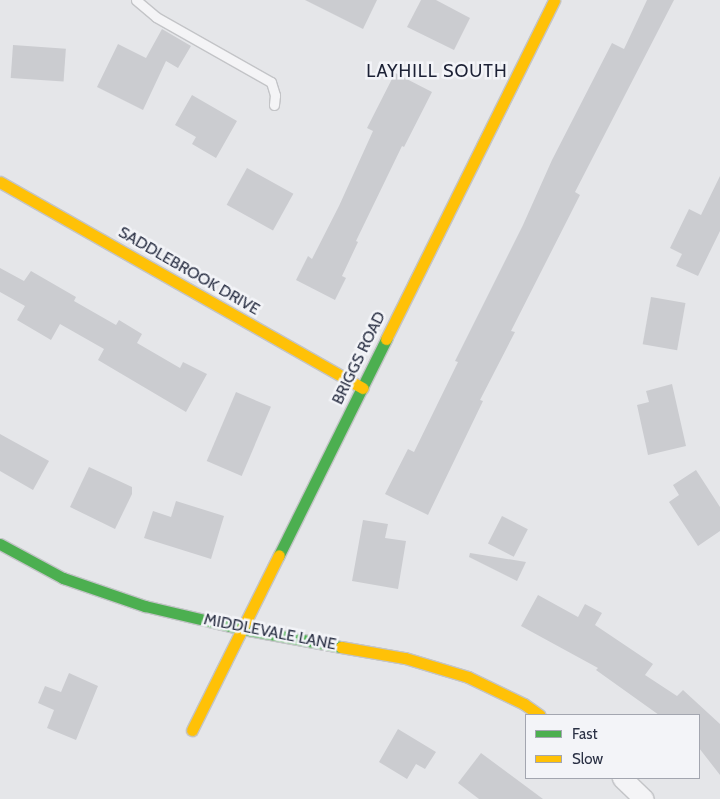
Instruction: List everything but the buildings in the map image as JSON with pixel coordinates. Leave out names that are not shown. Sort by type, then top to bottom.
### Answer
[{"type":"street","name":"BRIGGS ROAD","points":[[192,730],[554,0]]},
{"type":"street","name":"SADDLEBROOK DRIVE","points":[[0,182],[362,388]]},
{"type":"street","name":"MIDDLEVALE LANE","points":[[0,544],[63,578],[136,603],[243,629],[414,661],[468,677],[524,704],[539,714]]},
{"type":"street","points":[[623,779],[644,799]]},
{"type":"lane","points":[[136,0],[156,17],[271,82],[275,95],[274,105]]},
{"type":"traffic: fast","points":[[279,555],[386,339]]},
{"type":"traffic: fast","points":[[0,544],[63,578],[145,606],[243,629],[341,647]]},
{"type":"traffic: slow","points":[[386,339],[554,0]]},
{"type":"traffic: slow","points":[[0,182],[362,388]]},
{"type":"traffic: slow","points":[[192,730],[279,555]]},
{"type":"traffic: slow","points":[[341,647],[405,658],[468,677],[524,704],[539,714]]},
{"type":"district","name":"LAYHILL SOUTH","points":[[437,71]]}]
